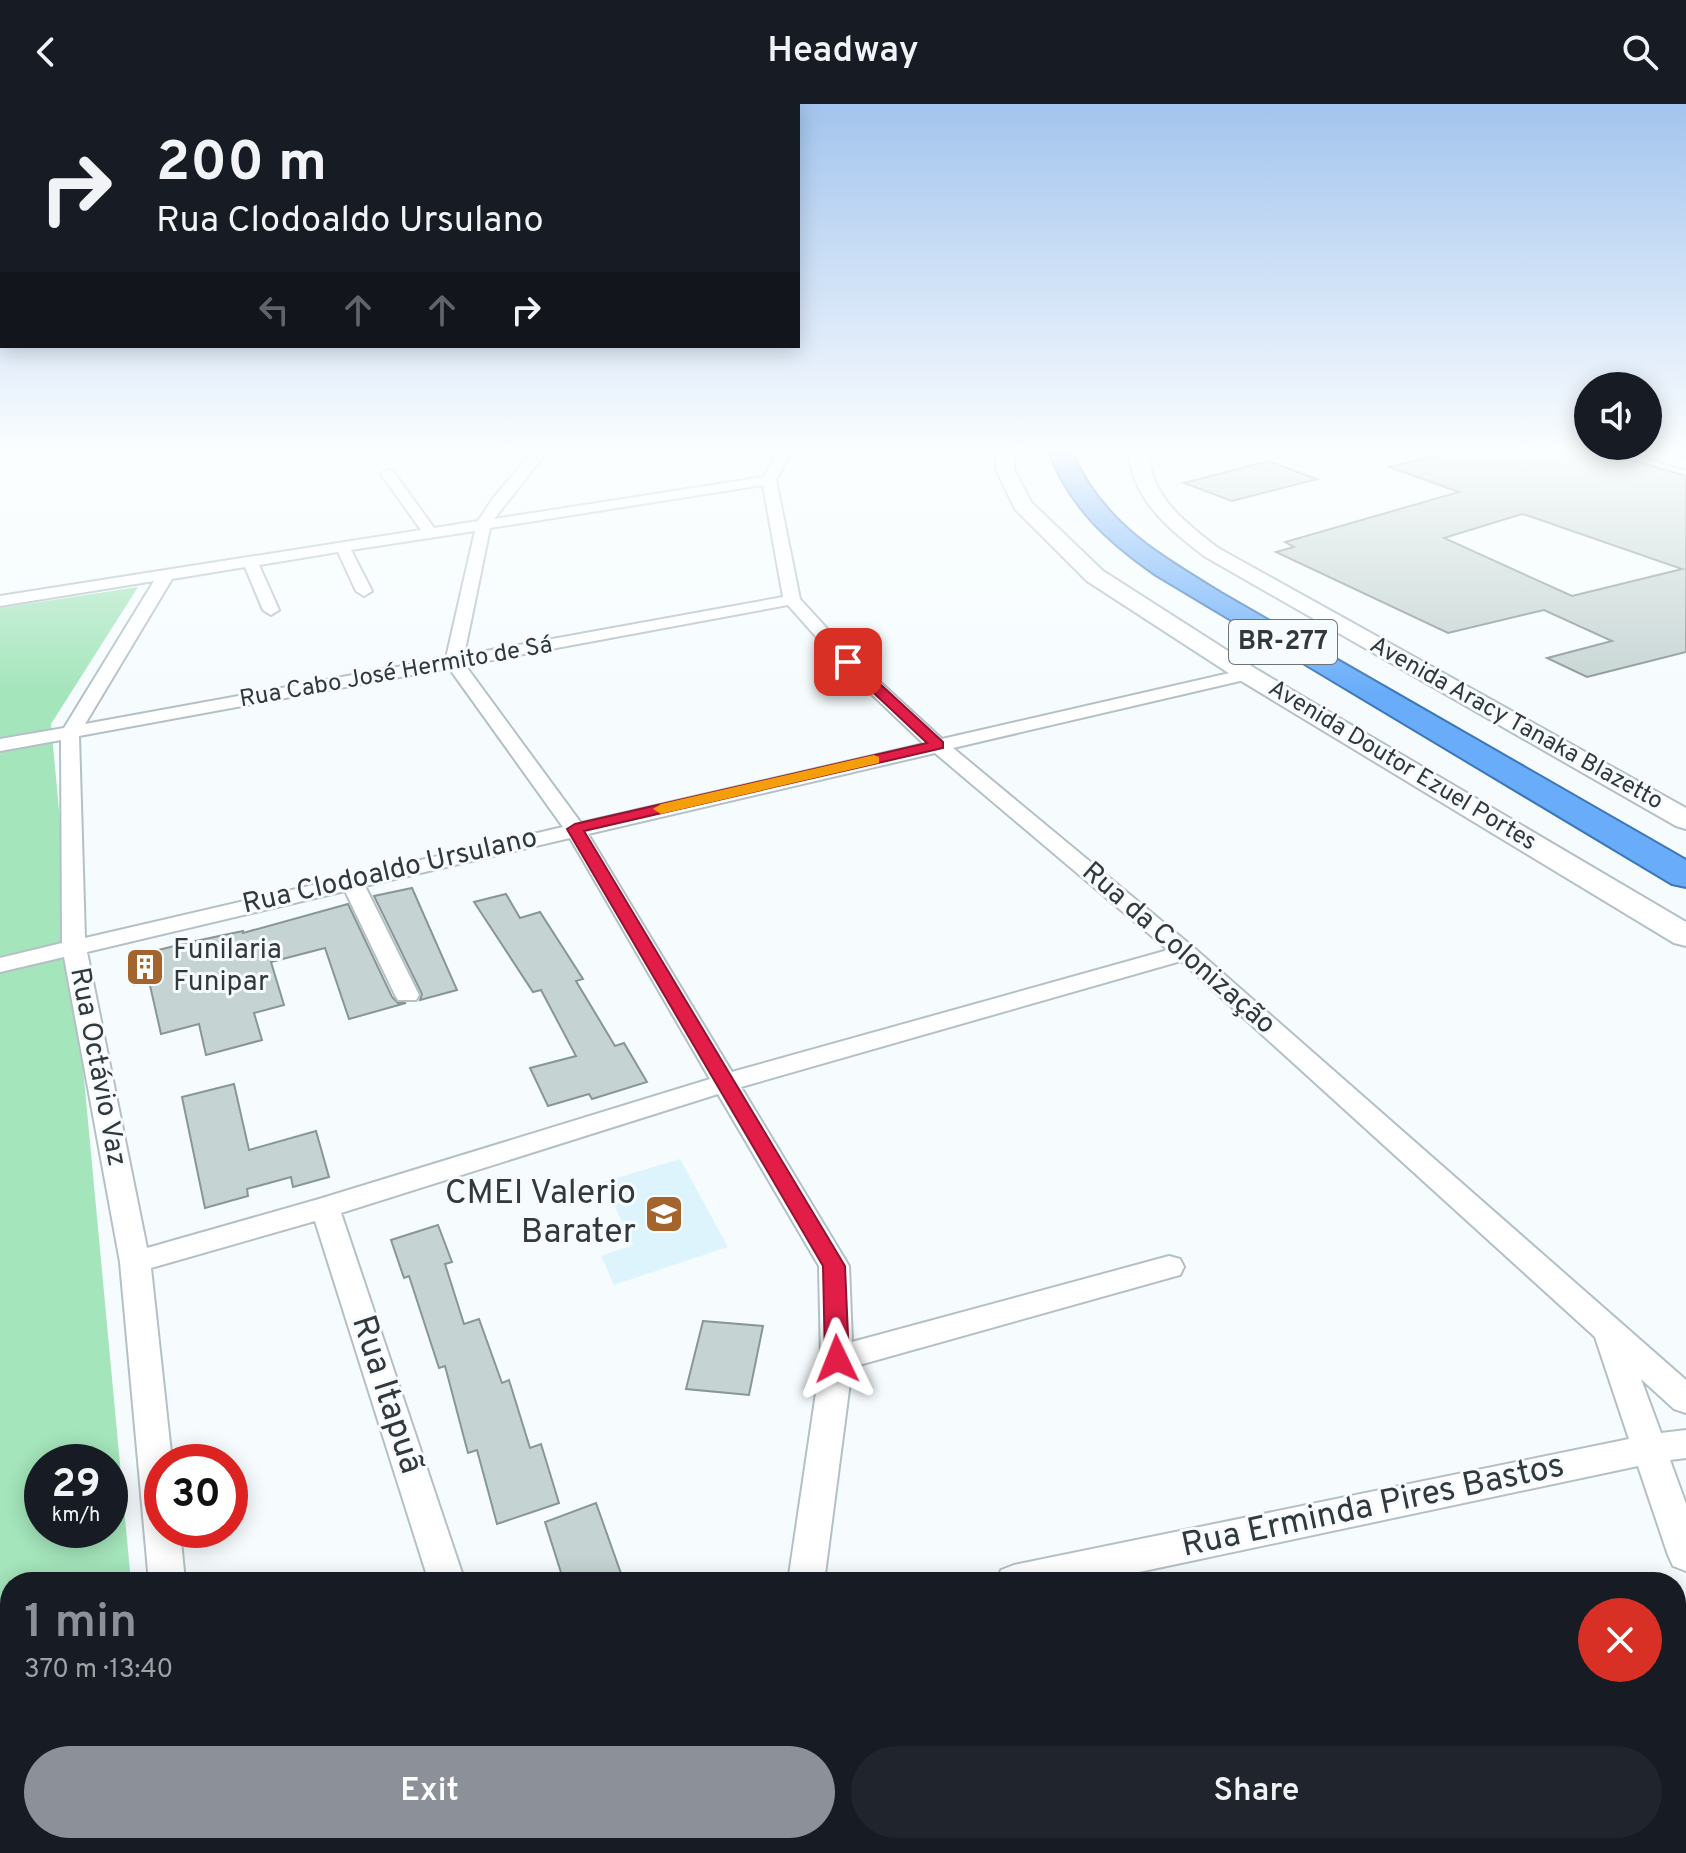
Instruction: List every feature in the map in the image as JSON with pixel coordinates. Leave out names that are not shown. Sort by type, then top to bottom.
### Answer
[{"type":"highway","name":"BR-277","points":[[1116,531],[1148,559],[1686,876]]},
{"type":"highway","points":[[1545,795],[1686,859]]},
{"type":"main road","name":"Avenida Doutor Ezuel Portes","points":[[1045,531],[1095,576],[1247,674],[1686,936]]},
{"type":"main road","name":"Avenida Aracy Tanaka Blazetto","points":[[1184,531],[1211,552],[1686,820]]},
{"type":"street","points":[[429,531],[431,534]]},
{"type":"street","points":[[0,601],[449,531]]},
{"type":"street","points":[[483,531],[454,662],[575,829],[834,1266],[837,1359],[807,1572]]},
{"type":"street","points":[[779,531],[792,600]]},
{"type":"street","points":[[343,548],[364,591]]},
{"type":"street","points":[[250,562],[271,610]]},
{"type":"street","points":[[70,733],[166,575]]},
{"type":"street","name":"Rua Cabo José Hermito de Sá","points":[[0,745],[792,600]]},
{"type":"street","name":"Rua da Colonização","points":[[792,600],[848,662],[937,745],[1185,952],[1686,1400]]},
{"type":"street","name":"Rua Clodoaldo Ursulano","points":[[0,965],[1247,674]]},
{"type":"street","name":"Rua Octávio Vaz","points":[[70,733],[74,947],[135,1262],[166,1572]]},
{"type":"street","points":[[351,881],[407,995]]},
{"type":"street","points":[[135,1262],[325,1208],[727,1082],[1185,952]]},
{"type":"street","name":"Rua Itapuã","points":[[325,1208],[444,1572]]},
{"type":"street","points":[[837,1359],[1169,1267]]},
{"type":"street","points":[[1608,1331],[1686,1555]]},
{"type":"street","name":"Rua Erminda Pires Bastos","points":[[1062,1572],[1649,1449],[1686,1444]]},
{"type":"shaded area","name":"CMEI Valerio Barater","points":[[680,1159],[728,1247],[614,1285],[601,1256],[633,1245],[603,1182]]},
{"type":"green space","points":[[138,587],[51,724],[118,1444],[24,1444],[24,1548],[128,1548],[130,1572],[0,1572],[0,608]]},
{"type":"building","points":[[1325,531],[1468,531],[1444,538],[1572,596],[1682,569],[1570,531],[1686,531],[1686,652],[1587,677],[1547,658],[1612,641],[1544,610],[1448,633],[1276,552],[1294,547],[1285,542]]},
{"type":"building","points":[[412,888],[457,990],[420,1000],[422,994],[374,896]]},
{"type":"building","points":[[506,894],[520,918],[540,912],[583,979],[576,981],[615,1046],[624,1043],[647,1082],[592,1099],[589,1094],[548,1106],[530,1068],[576,1056],[541,990],[533,992],[474,902]]},
{"type":"building","points":[[348,904],[392,997],[398,1003],[406,1003],[349,1019],[325,948],[271,962],[284,1005],[254,1013],[262,1040],[206,1055],[199,1024],[161,1034],[149,981],[134,985],[127,958],[243,933]]},
{"type":"building","points":[[234,1084],[249,1150],[316,1131],[329,1177],[293,1187],[291,1177],[247,1189],[248,1196],[205,1208],[182,1097]]},
{"type":"building","points":[[438,1225],[452,1262],[445,1264],[464,1324],[479,1319],[502,1383],[509,1380],[530,1448],[541,1444],[559,1503],[497,1524],[477,1450],[468,1453],[445,1366],[439,1368],[409,1276],[404,1278],[391,1240]]},
{"type":"building","points":[[703,1321],[763,1326],[749,1395],[686,1389]]},
{"type":"building","points":[[596,1503],[620,1572],[561,1572],[545,1522]]},
{"type":"slow traffic","points":[[661,809],[874,760]]},
{"type":"place","name":"Funilaria Funipar","points":[[145,967]]},
{"type":"place","name":"CMEI Valerio Barater","points":[[664,1214]]},
{"type":"route","points":[[837,1359],[834,1266],[575,829],[937,745],[848,662]]}]
